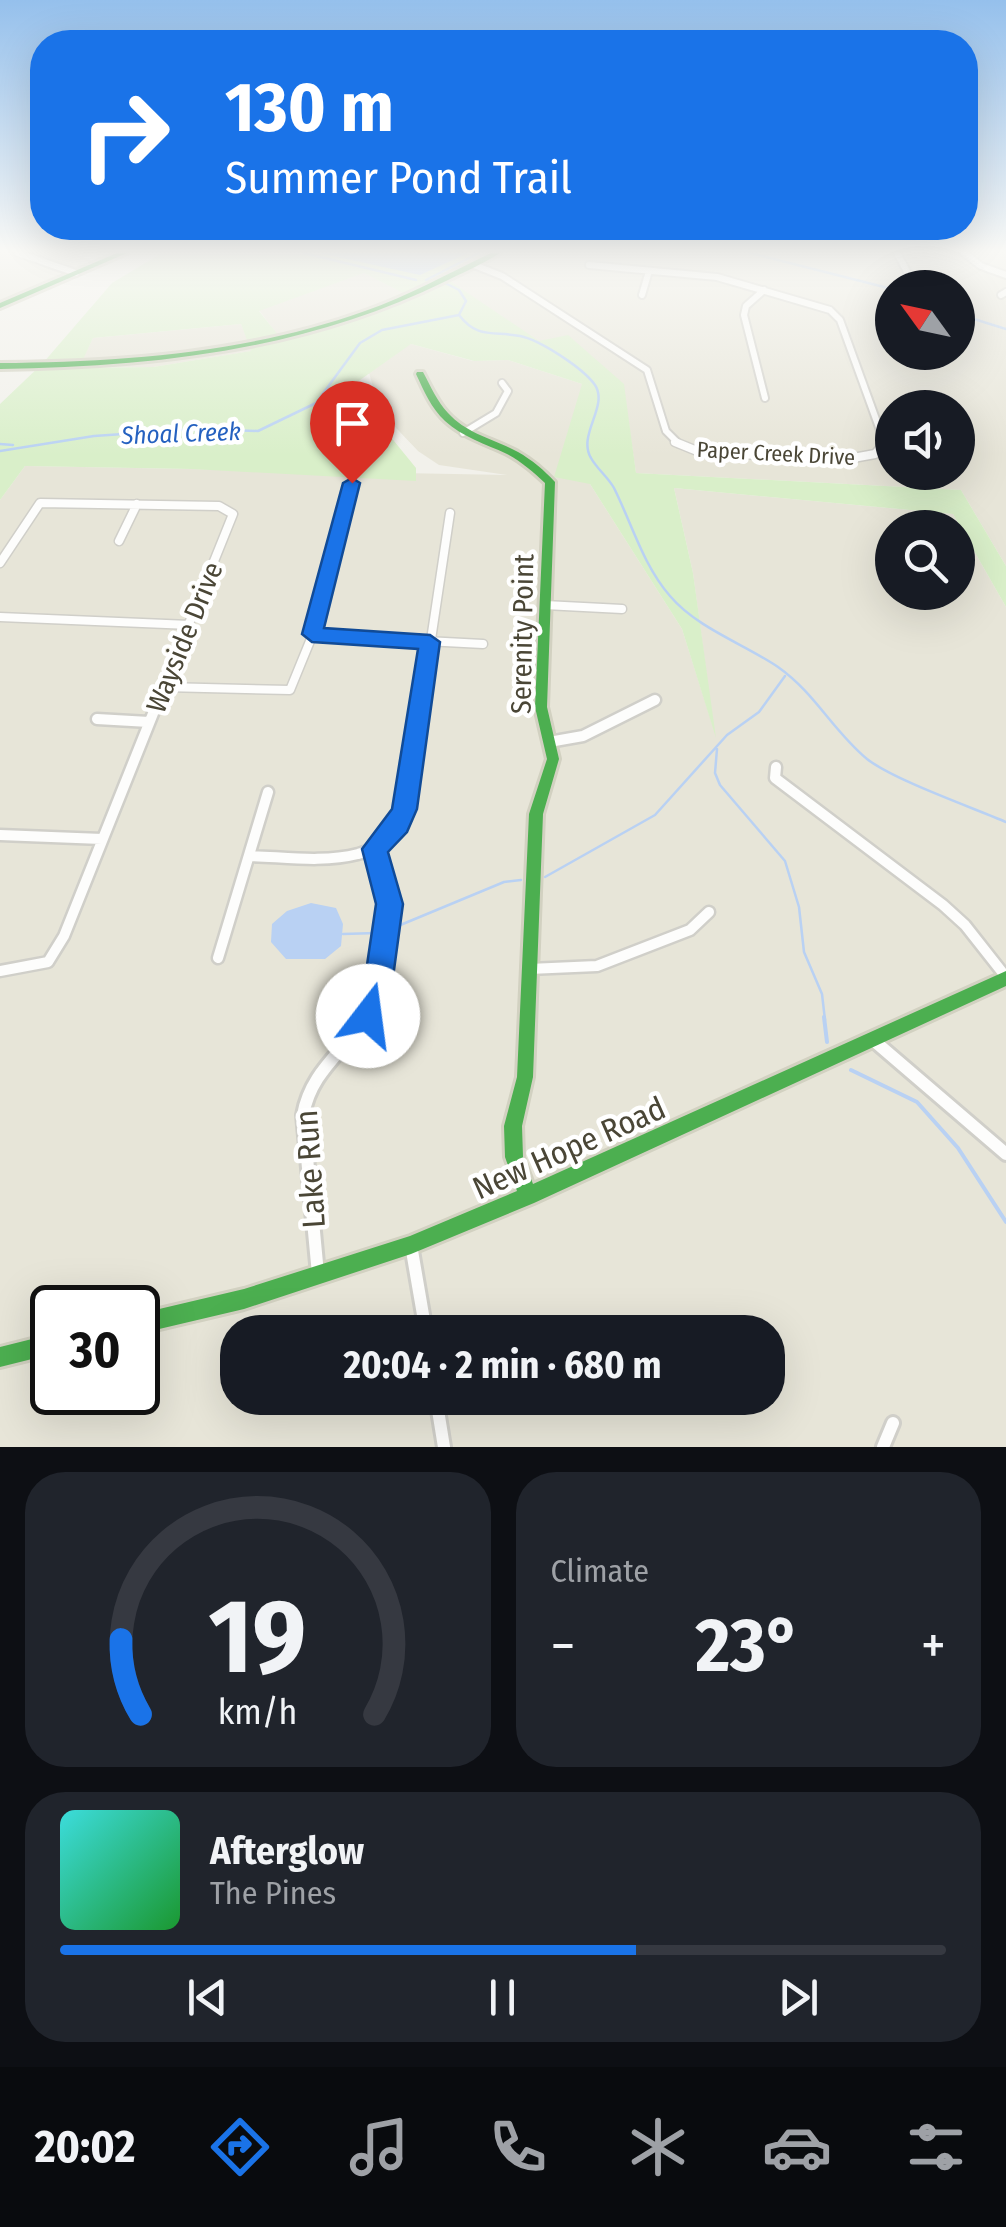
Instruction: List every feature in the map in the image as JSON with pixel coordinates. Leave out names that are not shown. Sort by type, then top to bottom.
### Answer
[{"type":"street","points":[[0,366],[116,363],[224,351],[339,321]]},
{"type":"street","name":"Paper Creek Drive","points":[[571,321],[647,370],[658,388],[664,432],[678,446],[702,453],[854,458],[882,450],[886,437],[839,321]]},
{"type":"street","points":[[745,321],[765,398]]},
{"type":"street","name":"Serenity Point","points":[[420,374],[432,405],[462,433],[480,444],[528,460],[543,470],[550,482],[541,708],[552,759],[536,814],[525,1076],[513,1126],[514,1157],[528,1197]]},
{"type":"street","points":[[462,433],[486,422],[504,406],[508,391],[502,384]]},
{"type":"street","points":[[164,687],[290,690],[298,682],[352,483]]},
{"type":"street","name":"Wayside Drive","points":[[0,563],[40,503],[219,506],[233,514],[64,936],[48,962],[0,971]]},
{"type":"street","points":[[119,541],[137,504]]},
{"type":"street","points":[[249,856],[349,855],[375,849],[398,824],[404,809],[450,513]]},
{"type":"street","points":[[545,605],[622,609]]},
{"type":"street","points":[[0,617],[190,624]]},
{"type":"street","points":[[312,634],[482,644]]},
{"type":"street","points":[[549,742],[583,736],[655,700]]},
{"type":"street","points":[[97,719],[149,722]]},
{"type":"street","points":[[776,767],[775,778],[944,905],[1006,978]]},
{"type":"street","points":[[218,958],[268,792]]},
{"type":"street","points":[[0,834],[102,839]]},
{"type":"street","name":"Lake Run","points":[[318,1276],[303,1115],[305,1092],[315,1073],[368,1016],[377,992],[390,904],[375,849]]},
{"type":"street","points":[[530,969],[597,966],[690,930],[709,912]]},
{"type":"street","name":"New Hope Road","points":[[160,1318],[318,1276],[411,1246],[528,1197],[1006,978]]},
{"type":"street","points":[[872,1039],[1006,1154]]},
{"type":"street","points":[[411,1246],[423,1315]]},
{"type":"street","points":[[0,1356],[30,1349]]},
{"type":"street","points":[[439,1415],[444,1447]]},
{"type":"street","points":[[884,1447],[892,1423]]},
{"type":"shaded area","points":[[267,321],[348,321],[282,341]]},
{"type":"shaded area","points":[[507,321],[875,321],[875,370],[975,370],[975,321],[1006,321],[1006,566],[961,490],[975,490],[975,390],[875,390],[875,486],[636,473],[623,384],[539,342]]},
{"type":"shaded area","points":[[241,324],[252,351],[153,367],[78,368],[93,338]]},
{"type":"shaded area","points":[[411,344],[473,361],[508,360],[582,384],[590,484],[682,629],[714,730],[693,573],[674,488],[910,510],[875,510],[875,610],[975,610],[975,553],[1006,607],[1006,1447],[0,1447],[0,500],[25,466],[507,475],[439,465],[418,451],[380,411],[367,366]]},
{"type":"green space","points":[[80,321],[267,321],[283,341],[347,321],[509,321],[539,341],[568,335],[624,384],[636,473],[875,486],[875,490],[961,490],[973,510],[910,510],[674,488],[693,573],[716,738],[682,629],[590,484],[554,477],[582,384],[508,360],[474,361],[411,344],[350,387],[416,468],[416,481],[191,469],[25,466],[0,500],[0,404]],"holes":[[[241,324],[251,351],[153,367],[79,368],[93,338]]]},
{"type":"green space","points":[[975,514],[1006,566],[1006,607],[975,553]]},
{"type":"water","points":[[311,903],[336,908],[343,924],[341,946],[325,959],[286,959],[271,942],[272,924],[287,911]]},
{"type":"waterway","name":"Shoal Creek","points":[[0,451],[94,436],[197,429],[258,431],[316,403],[360,343],[382,330],[431,321]]},
{"type":"waterway","points":[[464,321],[479,331],[520,336],[538,343],[571,363],[595,385],[598,402],[588,440],[591,458],[614,488],[652,571],[681,607],[791,677],[855,748],[879,767],[1006,822]]},
{"type":"waterway","points":[[979,321],[1006,329]]},
{"type":"waterway","points":[[0,444],[13,445]]},
{"type":"waterway","points":[[545,877],[655,815],[727,735],[759,712],[785,676]]},
{"type":"waterway","points":[[717,749],[715,773],[720,785],[785,861],[799,907],[804,952],[822,994],[825,1020]]},
{"type":"waterway","points":[[398,926],[504,882],[521,880]]},
{"type":"waterway","points":[[343,934],[377,933]]},
{"type":"waterway","points":[[824,1017],[827,1042]]},
{"type":"waterway","points":[[851,1070],[917,1102],[958,1148],[1006,1222]]},
{"type":"traffic: fast","points":[[0,366],[92,364],[184,355],[275,339],[343,321]]},
{"type":"traffic: fast","points":[[420,374],[447,418],[462,430],[532,465],[550,482],[541,707],[553,759],[536,814],[525,1077],[513,1126],[514,1157],[528,1197]]},
{"type":"traffic: fast","points":[[160,1319],[244,1299],[411,1245],[590,1169],[1006,978]]},
{"type":"traffic: fast","points":[[0,1357],[30,1350]]},
{"type":"route","points":[[352,483],[312,634],[430,642],[404,809],[388,838],[375,849],[390,904],[377,992],[368,1016]]}]
